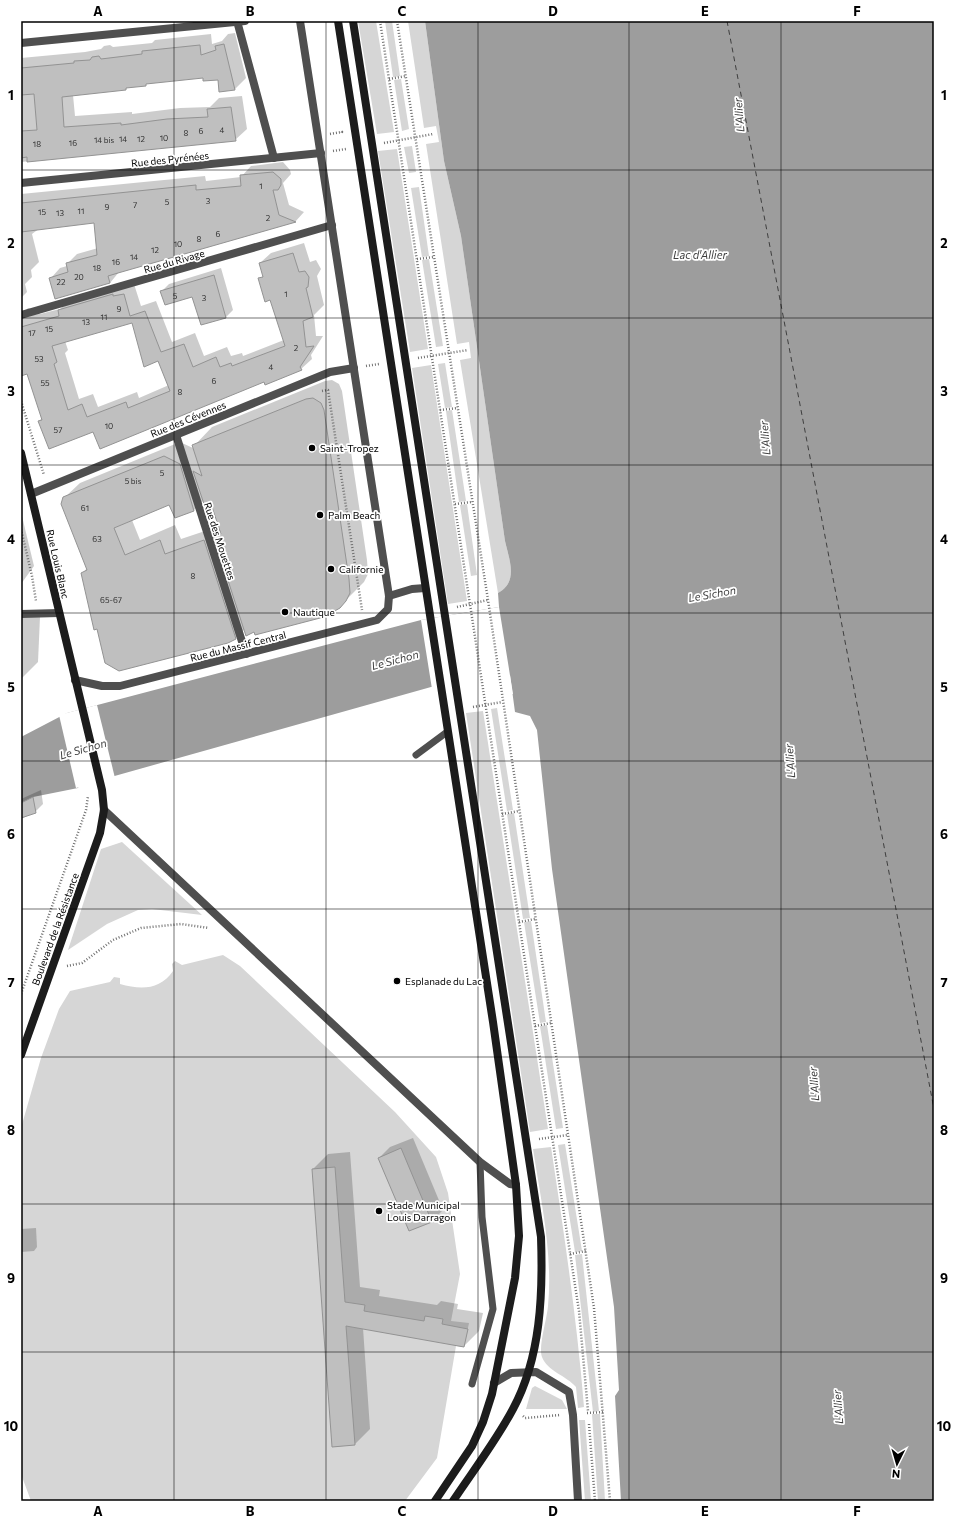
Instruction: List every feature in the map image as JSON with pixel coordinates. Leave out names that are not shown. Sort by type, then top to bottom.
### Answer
[{"type":"main road","points":[[338,21],[494,1030],[516,1185],[520,1236],[515,1278],[494,1383],[483,1422],[472,1446],[435,1501]]},
{"type":"main road","points":[[353,21],[541,1237],[543,1283],[538,1325],[528,1371],[513,1409],[453,1501]]},
{"type":"main road","name":"Rue Louis Blanc","points":[[21,453],[102,790],[104,810]]},
{"type":"main road","name":"Boulevard de la Résistance","points":[[21,1055],[100,833],[104,810]]},
{"type":"street","points":[[21,43],[240,21],[274,158]]},
{"type":"street","points":[[300,21],[389,596],[412,589],[425,588]]},
{"type":"street","name":"Rue des Pyrénées","points":[[21,183],[321,153]]},
{"type":"street","name":"Rue du Rivage","points":[[21,315],[332,226]]},
{"type":"street","name":"Rue des Cévennes","points":[[31,494],[330,372],[354,368]]},
{"type":"street","name":"Rue des Mouettes","points":[[176,435],[246,654]]},
{"type":"street","name":"Rue du Massif Central","points":[[75,680],[102,686],[120,686],[377,620],[388,609],[389,596]]},
{"type":"street","points":[[21,614],[59,613]]},
{"type":"street","points":[[104,810],[480,1162],[510,1184],[516,1185]]},
{"type":"street","points":[[494,1383],[511,1373],[528,1371],[536,1372],[569,1392],[573,1415],[578,1501]]},
{"type":"lane","points":[[416,755],[447,732]]},
{"type":"lane","points":[[472,1384],[493,1309],[482,1217],[480,1162]]},
{"type":"path","points":[[380,21],[579,1311],[595,1501]]},
{"type":"path","points":[[397,21],[488,600],[586,1251],[594,1308],[604,1412],[610,1501]]},
{"type":"path","points":[[389,79],[406,76]]},
{"type":"path","points":[[318,136],[342,132],[340,125]]},
{"type":"path","points":[[373,145],[433,134]]},
{"type":"path","points":[[417,260],[434,257]]},
{"type":"path","points":[[406,360],[468,350]]},
{"type":"path","points":[[354,368],[391,362]]},
{"type":"path","points":[[321,391],[328,390],[363,614]]},
{"type":"path","points":[[21,401],[47,487]]},
{"type":"path","points":[[440,410],[458,408]]},
{"type":"path","points":[[455,504],[472,502]]},
{"type":"path","points":[[21,529],[32,576],[37,614]]},
{"type":"path","points":[[21,994],[86,810],[88,794]]},
{"type":"path","points":[[502,814],[519,812]]},
{"type":"path","points":[[519,922],[535,919]]},
{"type":"path","points":[[32,963],[51,970],[82,963],[113,940],[141,928],[181,924],[232,931]]},
{"type":"path","points":[[535,1026],[551,1023]]},
{"type":"path","points":[[570,1254],[586,1251]]},
{"type":"path","points":[[513,1409],[525,1418],[604,1412]]},
{"type":"shaded area","points":[[358,21],[376,21],[394,132],[377,134]]},
{"type":"shaded area","points":[[385,21],[392,21],[400,76],[393,77]]},
{"type":"shaded area","points":[[408,21],[425,21],[444,161],[461,236],[505,541],[511,570],[509,583],[498,593],[460,360],[471,358],[469,342],[457,344],[426,144],[439,142],[436,126],[424,128]]},
{"type":"shaded area","points":[[401,79],[409,129],[402,131],[394,80]]},
{"type":"shaded area","points":[[412,146],[416,172],[409,173],[404,147]]},
{"type":"shaded area","points":[[397,149],[428,349],[410,352],[378,151]]},
{"type":"shaded area","points":[[419,187],[429,256],[422,257],[411,188]]},
{"type":"shaded area","points":[[429,259],[443,346],[436,347],[422,260]]},
{"type":"shaded area","points":[[445,363],[452,407],[445,408],[438,364]]},
{"type":"shaded area","points":[[431,365],[467,601],[448,604],[412,368]]},
{"type":"shaded area","points":[[452,410],[466,501],[459,502],[446,411]]},
{"type":"shaded area","points":[[467,504],[477,575],[471,576],[460,505]]},
{"type":"shaded area","points":[[497,708],[513,810],[507,811],[491,709]]},
{"type":"shaded area","points":[[483,711],[548,1129],[530,1132],[466,713]]},
{"type":"shaded area","points":[[514,813],[530,918],[523,919],[507,814]]},
{"type":"shaded area","points":[[122,842],[202,915],[152,909],[138,910],[107,924],[68,950],[101,849]]},
{"type":"shaded area","points":[[531,921],[546,1022],[540,1023],[524,922]]},
{"type":"shaded area","points":[[223,955],[240,966],[395,1112],[436,1157],[448,1193],[460,1274],[451,1321],[469,1323],[464,1347],[456,1346],[437,1458],[405,1501],[31,1501],[21,1474],[21,1128],[41,1058],[59,1009],[70,991],[110,982],[114,977],[120,978],[120,984],[143,988],[150,987],[162,982],[168,977],[173,971],[172,964],[175,961],[182,965]]},
{"type":"shaded area","points":[[547,1025],[563,1128],[556,1129],[540,1026]]},
{"type":"shaded area","points":[[565,1144],[582,1251],[575,1252],[558,1145]]},
{"type":"shaded area","points":[[551,1147],[578,1342],[584,1407],[578,1408],[576,1387],[548,1366],[542,1357],[541,1352],[548,1306],[549,1267],[543,1208],[533,1149]]},
{"type":"shaded area","points":[[582,1254],[599,1411],[593,1412],[575,1255]]},
{"type":"shaded area","points":[[535,1386],[562,1400],[567,1409],[526,1409],[532,1388]]},
{"type":"shaded area","points":[[592,1414],[600,1414],[605,1501],[598,1501]]},
{"type":"shaded area","points":[[579,1420],[585,1420],[591,1501],[585,1501]]},
{"type":"water","name":"Lac d'Allier","points":[[425,21],[934,21],[934,1501],[621,1501],[615,1396],[619,1390],[614,1307],[552,869],[537,730],[530,716],[515,712],[510,675],[431,687],[79,786],[78,788],[33,797],[21,803],[21,737],[67,713],[421,620],[499,607],[498,593],[509,583],[511,570],[510,562],[505,541],[461,236],[444,161]]},
{"type":"pier","points":[[499,607],[513,694],[511,694],[508,677],[432,689],[421,620]]},
{"type":"pier","points":[[97,705],[115,778],[76,788],[59,715]]},
{"type":"building","points":[[224,44],[235,90],[219,92],[218,80],[203,81],[203,78],[146,84],[146,86],[126,88],[126,90],[62,97],[64,127],[121,123],[121,125],[167,119],[208,117],[207,109],[231,107],[236,141],[27,162],[27,157],[21,158],[21,131],[37,130],[34,94],[21,95],[21,68],[74,63],[74,61],[90,60],[92,57],[99,56],[101,59],[142,54],[142,51],[200,45],[201,55],[216,50],[215,46]]},
{"type":"building","points":[[273,172],[281,179],[281,185],[278,190],[273,190],[279,215],[296,222],[108,276],[110,283],[55,299],[49,278],[68,272],[66,263],[97,255],[94,223],[21,232],[21,203],[196,185],[196,190],[241,186],[240,175]]},
{"type":"building","points":[[293,253],[299,272],[305,271],[309,277],[308,287],[306,288],[313,317],[303,321],[306,347],[314,346],[300,367],[302,370],[265,385],[264,382],[100,449],[93,432],[49,449],[38,421],[42,420],[27,374],[21,376],[21,327],[59,316],[58,310],[113,294],[113,296],[124,294],[130,316],[145,311],[161,352],[184,344],[193,367],[216,357],[220,367],[231,363],[232,366],[285,346],[270,300],[265,302],[258,278],[263,277],[259,263]],"holes":[[[132,323],[144,367],[158,361],[170,391],[128,408],[126,402],[87,417],[82,404],[68,410],[54,364],[57,362],[52,346]]]},
{"type":"building","points":[[214,275],[226,318],[201,325],[192,297],[165,305],[160,291]]},
{"type":"building","points":[[313,398],[321,403],[324,410],[350,593],[340,608],[324,617],[255,635],[254,632],[246,636],[214,537],[221,534],[211,504],[205,507],[193,471],[202,476],[192,445],[306,399]]},
{"type":"building","points":[[164,456],[180,464],[194,511],[175,518],[169,505],[114,528],[125,555],[160,540],[165,554],[204,540],[236,639],[228,643],[119,671],[105,663],[97,629],[94,630],[81,573],[87,570],[61,504],[63,497]]},
{"type":"building","points":[[33,797],[36,813],[21,818],[21,803]]},
{"type":"building","points":[[401,1148],[432,1222],[409,1231],[378,1158]]},
{"type":"building","points":[[335,1167],[345,1302],[365,1305],[364,1311],[424,1321],[425,1316],[443,1319],[442,1324],[468,1329],[464,1347],[346,1326],[355,1445],[332,1447],[312,1169]]},
{"type":"ferry route","points":[[727,21],[934,1109]]},
{"type":"place","name":"Saint-Tropez","points":[[312,448]]},
{"type":"place","name":"Palm Beach","points":[[320,515]]},
{"type":"place","name":"Californie","points":[[331,569]]},
{"type":"place","name":"Nautique","points":[[285,612]]},
{"type":"place","name":"Esplanade du Lac","points":[[397,981]]},
{"type":"place","name":"Stade Municipal Louis Darragon","points":[[379,1211]]},
{"type":"water label","name":"L'Allier","points":[[739,115]]},
{"type":"water label","name":"L'Allier","points":[[765,438]]},
{"type":"water label","name":"Le Sichon","points":[[712,594]]},
{"type":"water label","name":"Le Sichon","points":[[395,660]]},
{"type":"water label","name":"Le Sichon","points":[[83,749]]},
{"type":"water label","name":"L'Allier","points":[[790,761]]},
{"type":"water label","name":"L'Allier","points":[[814,1084]]},
{"type":"water label","name":"L'Allier","points":[[838,1407]]}]
